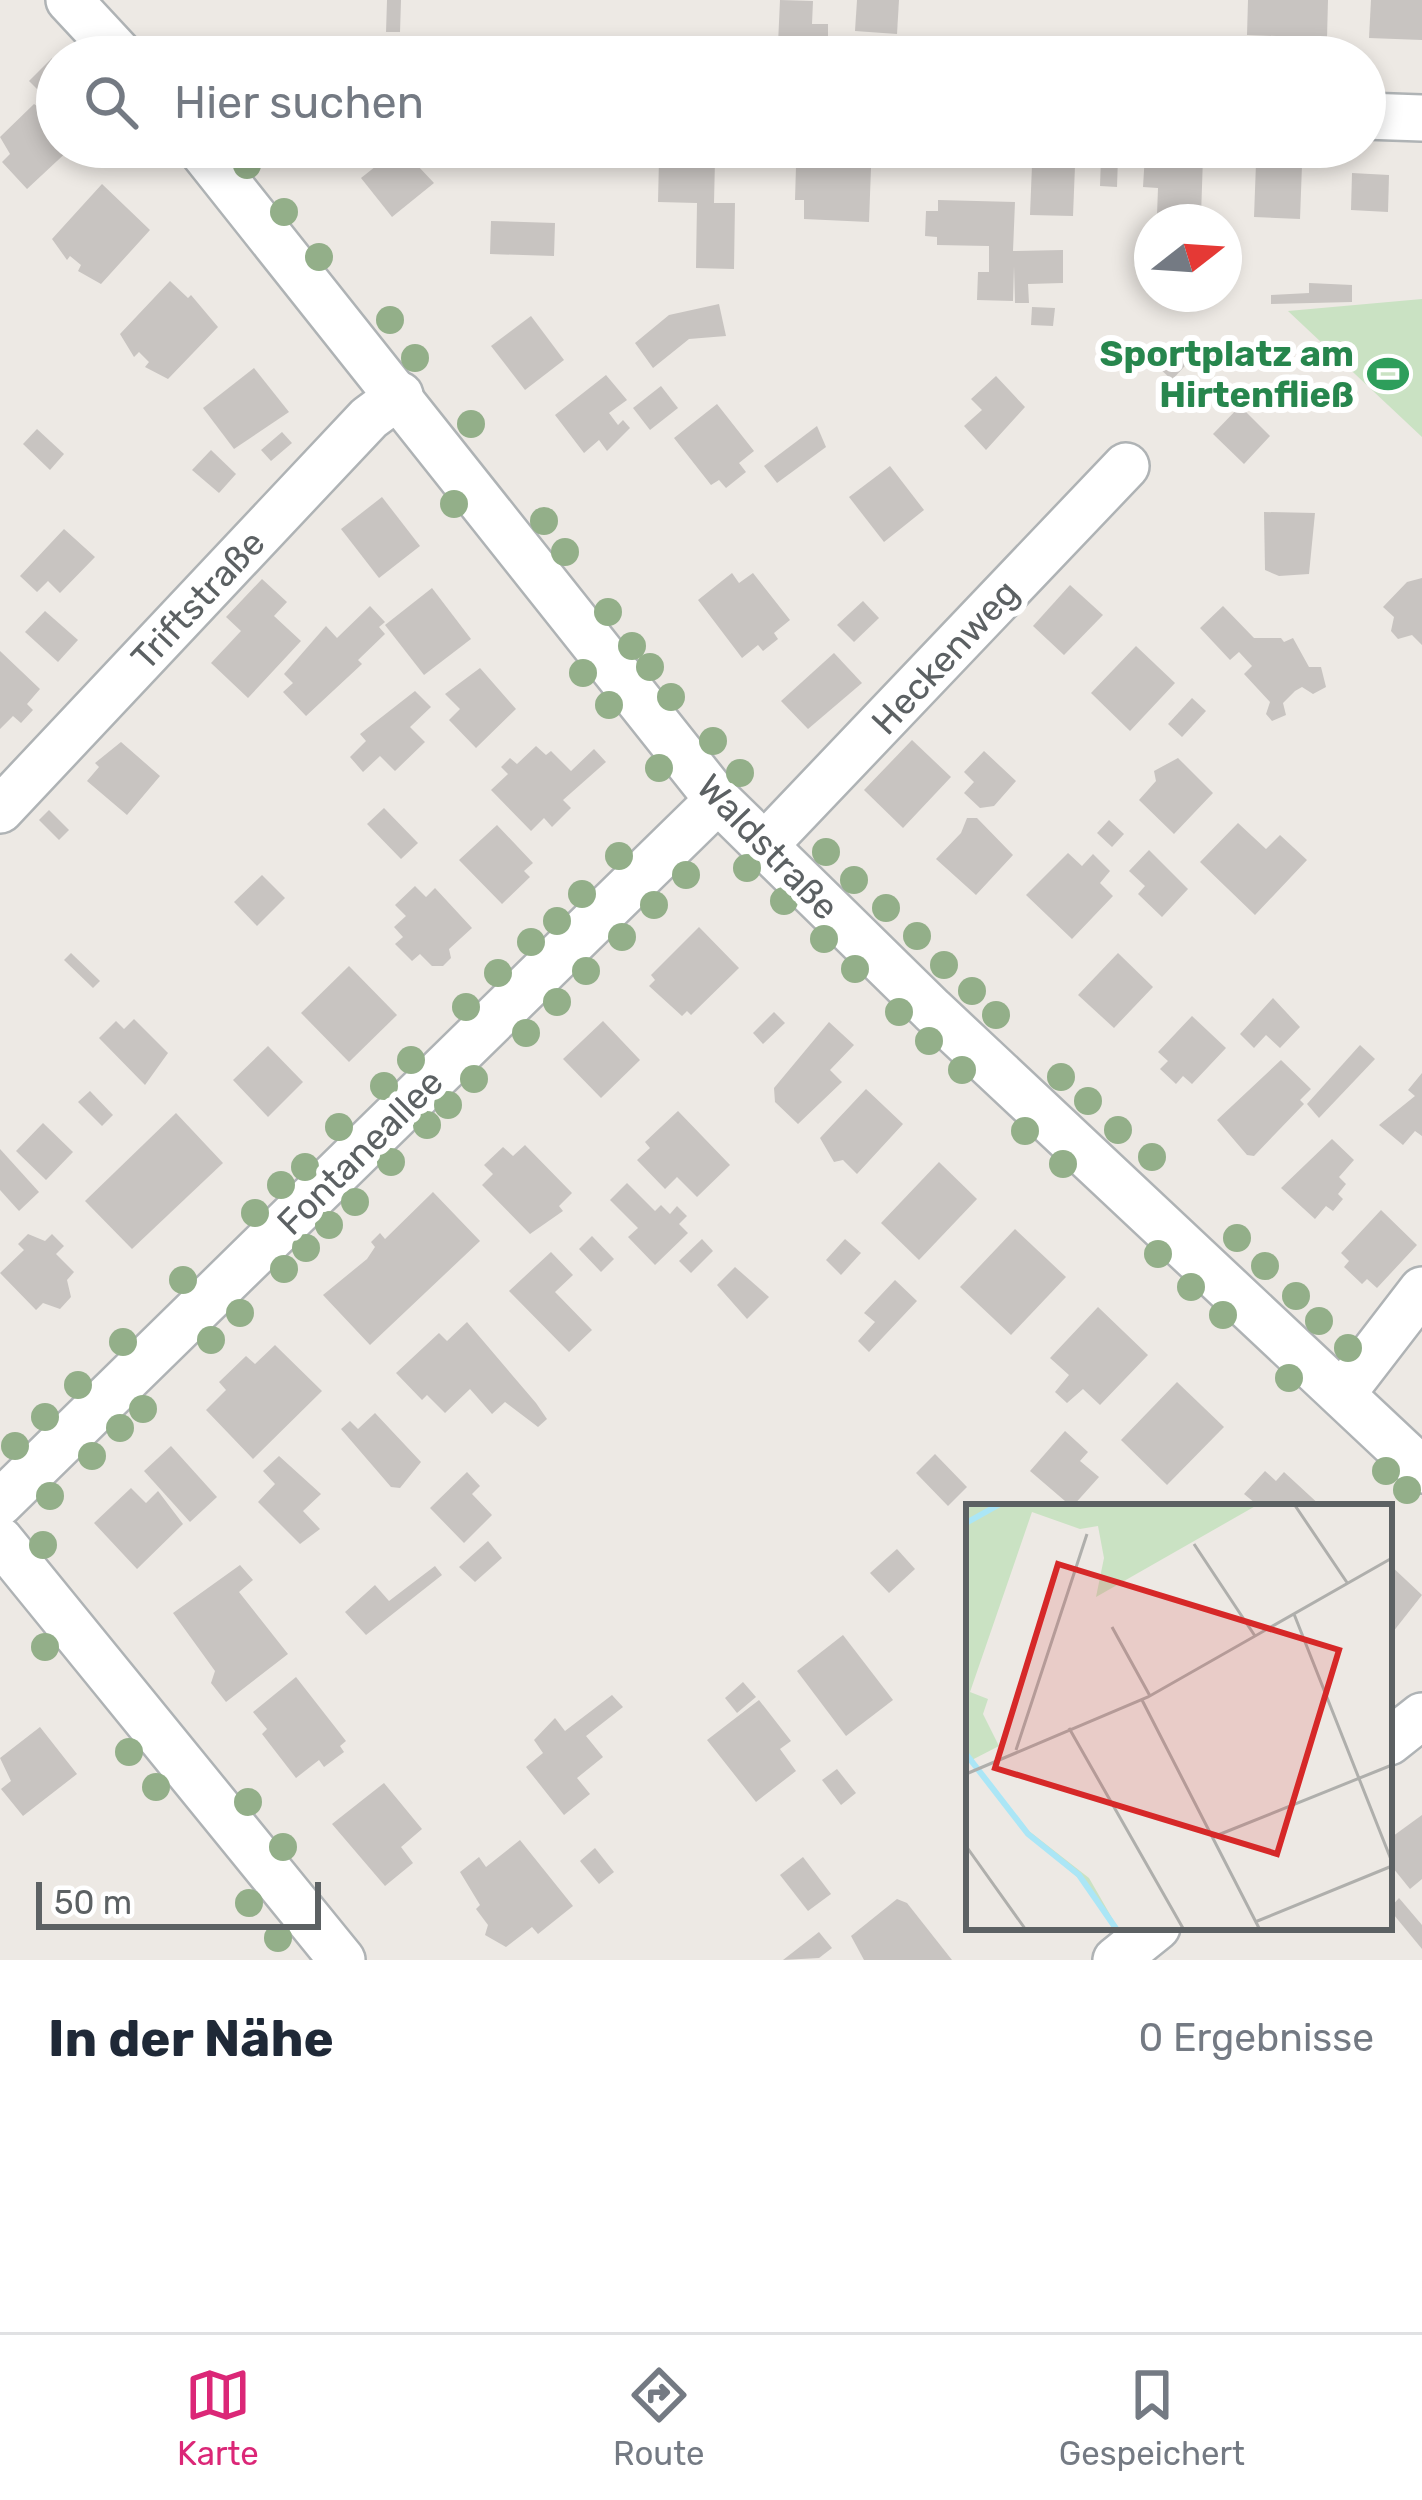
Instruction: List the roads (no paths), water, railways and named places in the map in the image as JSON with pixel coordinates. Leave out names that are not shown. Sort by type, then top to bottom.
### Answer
[{"type":"street","points":[[69,0],[102,36]]},
{"type":"street","points":[[1386,117],[1422,118]]},
{"type":"street","name":"Waldstraße","points":[[216,168],[718,800],[1422,1470]]},
{"type":"street","name":"Triftstraße","points":[[0,810],[369,418],[400,394]]},
{"type":"street","name":"Heckenweg","points":[[763,847],[1126,466]]},
{"type":"street","name":"Fontaneallee","points":[[0,1502],[718,800]]},
{"type":"street","points":[[1342,1394],[1422,1290]]},
{"type":"street","points":[[0,1540],[342,1960]]},
{"type":"street","points":[[1392,1740],[1422,1716]]},
{"type":"street","points":[[1116,1960],[1153,1930]]},
{"type":"place","name":"Sportplatz am Hirtenfließ","points":[[1388,374]]}]
